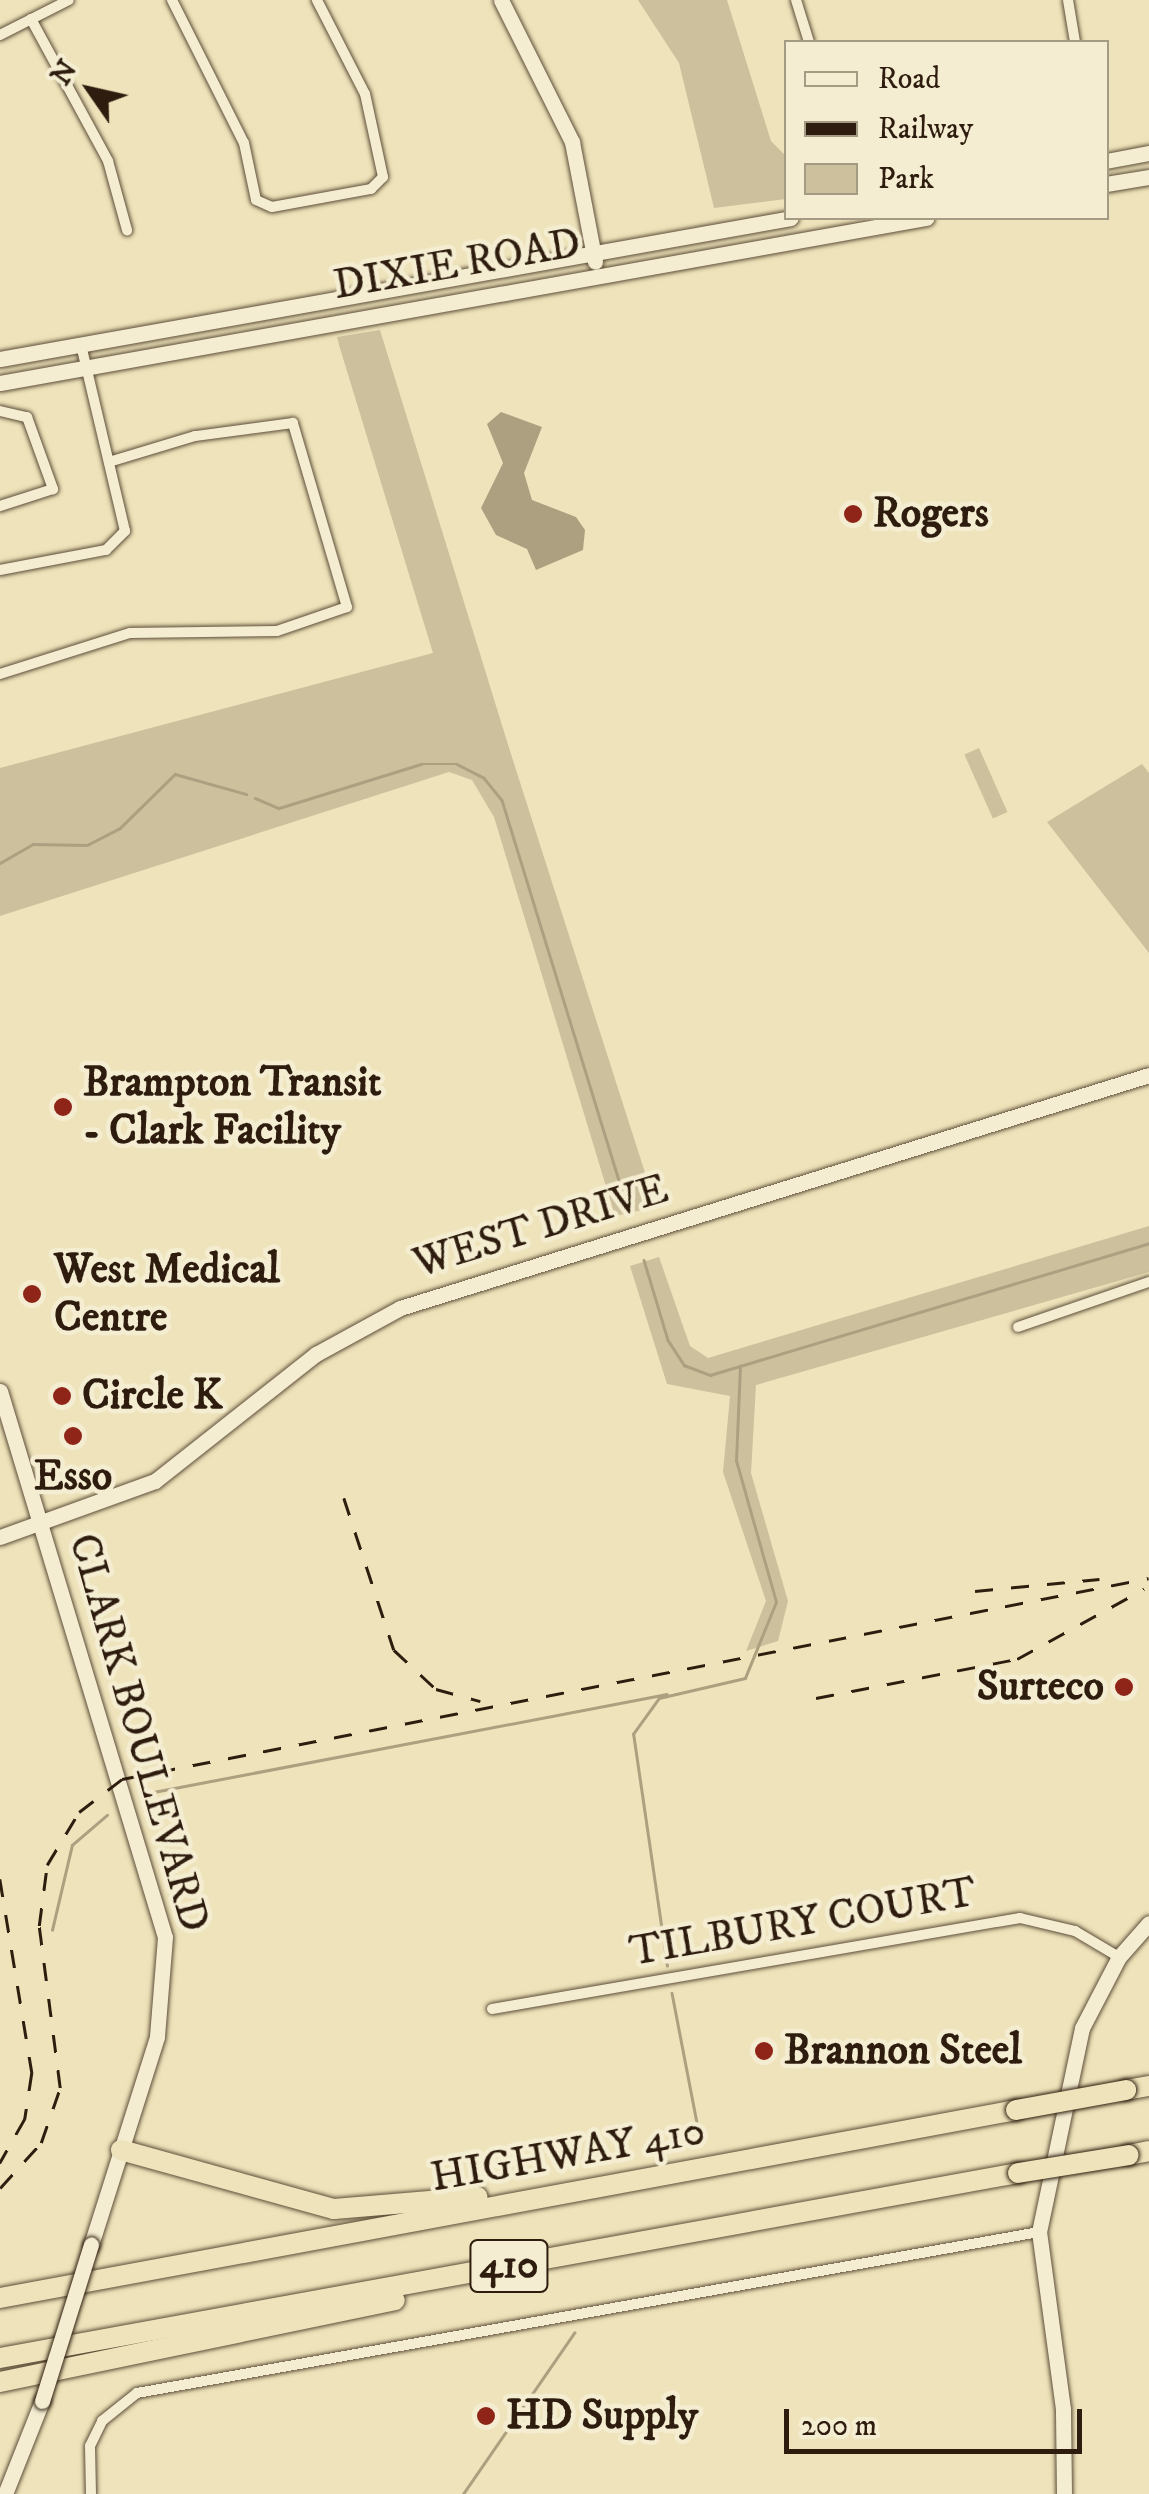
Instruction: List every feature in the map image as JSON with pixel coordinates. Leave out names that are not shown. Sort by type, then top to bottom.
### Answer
[{"type":"highway","name":"HIGHWAY 410","points":[[0,2298],[1149,2086]]},
{"type":"highway","points":[[121,2150],[334,2209],[550,2195]]},
{"type":"highway","name":"410","points":[[0,2358],[1139,2153]]},
{"type":"highway","points":[[0,2382],[432,2292],[510,2266]]},
{"type":"street","points":[[0,35],[69,0]]},
{"type":"street","points":[[172,0],[244,143],[256,200],[272,207],[371,190],[383,176],[365,94],[317,0]]},
{"type":"street","points":[[501,0],[572,142],[597,276]]},
{"type":"street","points":[[796,0],[808,40]]},
{"type":"street","points":[[1068,0],[1076,40]]},
{"type":"street","points":[[31,20],[108,162],[127,230]]},
{"type":"street","points":[[1109,160],[1149,153]]},
{"type":"street","points":[[1109,184],[1149,177]]},
{"type":"street","name":"DIXIE ROAD","points":[[0,359],[784,219]]},
{"type":"street","name":"DIXIE ROAD","points":[[0,383],[915,220]]},
{"type":"street","points":[[0,570],[114,547],[125,531],[81,345]]},
{"type":"street","points":[[0,411],[28,417],[53,489],[0,506]]},
{"type":"street","points":[[0,674],[130,633],[278,630],[346,607],[293,424],[195,436],[109,462]]},
{"type":"street","name":"WEST DRIVE","points":[[0,1537],[42,1527],[155,1481],[316,1354],[389,1312],[1149,1075]]},
{"type":"street","points":[[1018,1326],[1149,1282]]},
{"type":"street","name":"CLARK BOULEVARD","points":[[0,1391],[165,1937],[157,2037],[42,2401],[4,2494]]},
{"type":"street","name":"TILBURY COURT","points":[[492,2009],[1020,1918],[1062,1926],[1118,1957]]},
{"type":"street","points":[[1064,2494],[1063,2410],[1038,2281],[1039,2232],[1072,2061],[1118,1957],[1149,1923]]},
{"type":"street","points":[[91,2494],[90,2446],[102,2421],[138,2393],[1039,2232]]},
{"type":"green space","points":[[638,0],[727,0],[771,141],[784,154],[784,199],[714,208],[679,63]]},
{"type":"green space","points":[[380,330],[656,1207],[615,1216],[494,817],[472,780],[449,772],[0,916],[0,768],[433,653],[337,337]]},
{"type":"green space","points":[[979,748],[1007,812],[993,818],[964,755]]},
{"type":"green space","points":[[1142,764],[1149,773],[1149,953],[1047,822]]},
{"type":"green space","points":[[1149,1226],[1149,1272],[756,1385],[751,1473],[788,1601],[778,1641],[746,1651],[766,1601],[723,1472],[730,1396],[667,1384],[630,1266],[659,1257],[690,1346],[708,1358]]},
{"type":"shaded area","points":[[501,412],[542,427],[524,473],[532,500],[576,517],[585,530],[583,550],[536,570],[527,549],[496,535],[481,508],[503,463],[487,424]]},
{"type":"waterway","points":[[255,798],[279,808],[421,764],[457,764],[484,778],[502,800],[629,1213]]},
{"type":"waterway","points":[[0,863],[33,844],[87,845],[120,828],[175,774],[246,794]]},
{"type":"waterway","points":[[644,1260],[668,1340],[684,1365],[710,1375],[1149,1243]]},
{"type":"waterway","points":[[667,1966],[633,1734],[659,1698],[745,1678],[776,1602],[736,1461],[740,1366]]},
{"type":"waterway","points":[[143,1794],[667,1694]]},
{"type":"waterway","points":[[52,1930],[72,1845],[107,1815]]},
{"type":"waterway","points":[[672,1993],[699,2133]]},
{"type":"waterway","points":[[463,2494],[574,2333]]},
{"type":"railway","points":[[344,1498],[394,1650],[436,1689],[480,1701]]},
{"type":"railway","points":[[0,2188],[41,2143],[60,2088],[39,1926],[47,1865],[79,1812],[122,1779],[1149,1578]]},
{"type":"railway","points":[[975,1591],[1099,1579]]},
{"type":"railway","points":[[816,1698],[1017,1659],[1144,1589]]},
{"type":"railway","points":[[0,1879],[32,2073],[25,2119],[0,2163]]},
{"type":"place","name":"Rogers","points":[[853,514]]},
{"type":"place","name":"Brampton Transit - Clark Facility","points":[[63,1107]]},
{"type":"place","name":"West Medical Centre","points":[[32,1294]]},
{"type":"place","name":"Circle K","points":[[62,1396]]},
{"type":"place","name":"Esso","points":[[73,1436]]},
{"type":"place","name":"Surteco","points":[[1124,1687]]},
{"type":"place","name":"Brannon Steel","points":[[764,2051]]},
{"type":"place","name":"HD Supply","points":[[486,2416]]}]
